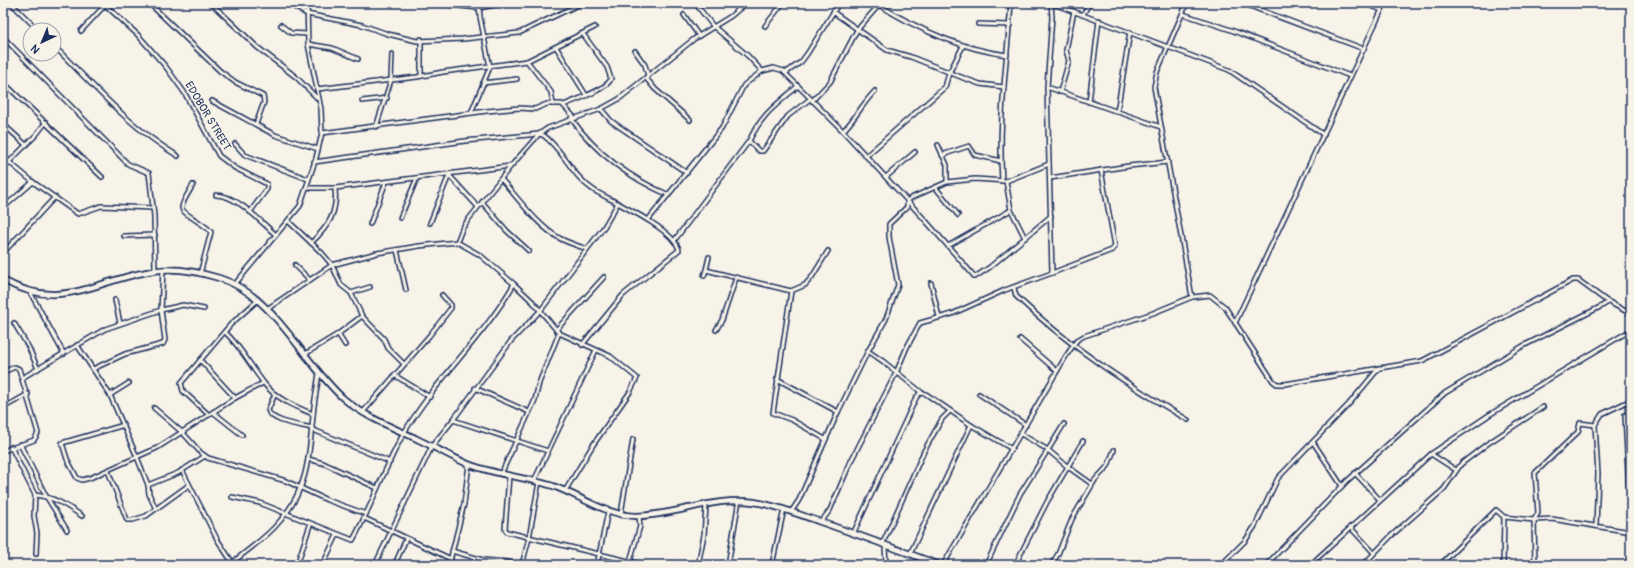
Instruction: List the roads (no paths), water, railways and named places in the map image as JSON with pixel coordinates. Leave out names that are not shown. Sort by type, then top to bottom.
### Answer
[{"type":"street","points":[[11,3],[30,22]]},
{"type":"street","points":[[149,3],[216,67],[235,82],[263,96],[264,102],[256,124]]},
{"type":"street","points":[[211,3],[257,47],[296,77],[319,100]]},
{"type":"street","points":[[286,3],[306,14],[362,25],[388,34],[417,41],[421,39],[444,40],[519,33],[582,3]]},
{"type":"street","points":[[235,284],[300,206],[318,149],[322,133],[319,100],[308,44],[306,14],[307,3]]},
{"type":"street","points":[[430,3],[479,8],[506,3]]},
{"type":"street","points":[[471,113],[490,67],[479,3]]},
{"type":"street","points":[[695,3],[713,26],[748,56],[762,71]]},
{"type":"street","points":[[457,242],[462,229],[478,207],[539,134],[548,128],[572,118],[601,109],[619,99],[699,36],[731,16],[746,3]]},
{"type":"street","points":[[765,26],[783,3]]},
{"type":"street","points":[[784,72],[790,71],[807,54],[839,3]]},
{"type":"street","points":[[1011,3],[1004,87],[1001,161],[1004,181],[1012,210],[1025,238]]},
{"type":"street","points":[[1052,273],[1047,87],[1052,11],[1051,3],[1130,32],[1167,48],[1229,70],[1324,134]]},
{"type":"street","points":[[1083,14],[1090,3]]},
{"type":"street","points":[[1187,3],[1155,79],[1161,127],[1192,297]]},
{"type":"street","points":[[1242,3],[1364,49]]},
{"type":"street","points":[[1364,3],[1382,10]]},
{"type":"street","points":[[1235,323],[1385,3]]},
{"type":"street","points":[[81,31],[104,4]]},
{"type":"street","name":"EDOBOR STREET","points":[[104,4],[138,35],[184,92],[219,156],[235,168],[267,184],[267,189],[250,212]]},
{"type":"street","points":[[749,141],[759,151],[763,151],[788,116],[811,100],[830,82],[857,30],[878,4],[906,20],[963,46],[1007,55]]},
{"type":"street","points":[[1060,92],[1069,61],[1066,50],[1074,11]]},
{"type":"street","points":[[833,12],[887,50],[911,57],[980,84],[1004,87]]},
{"type":"street","points":[[1182,14],[1231,30],[1350,76]]},
{"type":"street","points":[[684,15],[699,36]]},
{"type":"street","points":[[1089,102],[1099,20]]},
{"type":"street","points":[[978,24],[1010,25]]},
{"type":"street","points":[[281,26],[291,33],[307,34]]},
{"type":"street","points":[[317,89],[527,61],[595,27]]},
{"type":"street","points":[[1117,112],[1130,32]]},
{"type":"street","points":[[322,133],[376,127],[471,113],[519,108],[535,109],[553,104],[564,105],[601,88],[609,83],[611,79],[607,67],[583,34]]},
{"type":"street","points":[[3,37],[128,164],[149,173],[153,208],[155,270]]},
{"type":"street","points":[[421,39],[421,76]]},
{"type":"street","points":[[308,44],[327,46],[358,58]]},
{"type":"street","points":[[866,156],[945,87],[949,73],[963,46]]},
{"type":"street","points":[[556,47],[586,95]]},
{"type":"street","points":[[635,51],[645,65],[647,77],[655,89],[690,120]]},
{"type":"street","points":[[62,54],[127,120],[147,136],[178,156]]},
{"type":"street","points":[[376,127],[387,98],[392,54]]},
{"type":"street","points":[[527,61],[552,92],[553,104]]},
{"type":"street","points":[[648,220],[722,128],[744,85],[762,71],[774,68],[784,72],[843,131],[976,277],[1051,216]]},
{"type":"street","points":[[483,82],[517,79]]},
{"type":"street","points":[[3,82],[102,177]]},
{"type":"street","points":[[674,241],[749,141],[758,123],[772,108],[798,86]]},
{"type":"street","points":[[1047,87],[1161,127]]},
{"type":"street","points":[[843,131],[852,123],[866,100],[875,91]]},
{"type":"street","points":[[362,101],[387,98]]},
{"type":"street","points":[[212,101],[275,135],[318,149]]},
{"type":"street","points":[[564,105],[587,139],[610,160],[643,183],[669,195]]},
{"type":"street","points":[[601,109],[611,121],[687,173]]},
{"type":"street","points":[[3,168],[46,122]]},
{"type":"street","points":[[3,124],[26,145]]},
{"type":"street","points":[[314,162],[465,141],[539,134],[547,138],[582,182],[595,191],[618,202],[648,220],[674,241],[679,250],[623,295],[582,345]]},
{"type":"street","points":[[235,144],[245,155],[308,179]]},
{"type":"street","points":[[938,145],[947,166],[947,182]]},
{"type":"street","points":[[942,155],[969,146],[975,155],[1001,161]]},
{"type":"street","points":[[886,177],[915,152]]},
{"type":"street","points":[[3,157],[33,182],[81,214],[102,206],[153,208]]},
{"type":"street","points":[[1050,178],[1168,162]]},
{"type":"street","points":[[907,201],[947,182],[975,179],[1004,181],[1049,164]]},
{"type":"street","points":[[306,188],[335,188],[449,175],[511,166]]},
{"type":"street","points":[[821,522],[830,510],[854,454],[896,373],[916,328],[920,323],[952,314],[1005,290],[1014,288],[1112,250],[1116,246],[1101,170]]},
{"type":"street","points":[[449,175],[478,207]]},
{"type":"street","points":[[430,223],[449,175]]},
{"type":"street","points":[[400,218],[416,178]]},
{"type":"street","points":[[501,179],[530,212],[560,239],[587,249]]},
{"type":"street","points":[[3,208],[33,182]]},
{"type":"street","points":[[370,224],[386,182]]},
{"type":"street","points":[[193,185],[182,209],[184,213],[206,226],[211,232],[200,274]]},
{"type":"street","points":[[935,187],[958,215]]},
{"type":"street","points":[[311,243],[330,223],[336,196],[335,188]]},
{"type":"street","points":[[216,195],[226,197],[250,212],[276,235]]},
{"type":"street","points":[[3,253],[55,197]]},
{"type":"street","points":[[791,512],[799,500],[825,439],[868,351],[886,319],[898,286],[889,237],[889,224],[907,207],[907,201]]},
{"type":"street","points":[[482,202],[503,227],[529,251]]},
{"type":"street","points":[[375,565],[432,446],[453,420],[511,340],[541,310],[604,227],[618,202]]},
{"type":"street","points":[[948,246],[1012,210]]},
{"type":"street","points":[[288,221],[332,265],[341,285],[350,293],[362,316],[384,339],[388,348],[403,363]]},
{"type":"street","points":[[124,236],[154,235]]},
{"type":"street","points":[[267,309],[332,265],[377,253],[457,242],[480,255],[514,284],[541,310],[559,333],[582,345],[610,356],[632,374],[637,381],[593,445],[565,491]]},
{"type":"street","points":[[397,250],[406,290]]},
{"type":"street","points":[[706,270],[791,291],[805,286],[828,251]]},
{"type":"street","points":[[704,276],[709,256]]},
{"type":"street","points":[[295,265],[310,280]]},
{"type":"street","points":[[3,280],[30,292],[56,294],[77,292],[97,287],[123,277],[155,270],[200,274],[235,284],[258,299],[305,354],[319,374],[345,400],[363,412],[469,464],[501,474],[537,481],[565,491],[608,511],[621,514],[639,516],[739,500],[757,502],[784,509],[884,546],[942,565],[1073,345],[1084,336],[1153,313],[1192,297],[1206,294],[1213,296],[1225,307],[1268,376],[1277,384],[1285,384],[1422,361],[1573,280],[1581,282],[1609,302],[1631,314]]},
{"type":"street","points":[[93,369],[125,354],[163,344],[165,340],[161,310],[163,270]]},
{"type":"street","points":[[556,330],[604,277]]},
{"type":"street","points":[[716,330],[724,314],[736,278]]},
{"type":"street","points":[[931,283],[939,317]]},
{"type":"street","points":[[232,498],[260,504],[353,540],[404,433],[502,303],[514,284]]},
{"type":"street","points":[[350,293],[370,287]]},
{"type":"street","points":[[1014,288],[1015,295],[1024,304],[1073,345],[1140,392],[1188,420]]},
{"type":"street","points":[[791,291],[773,413],[792,420],[825,439]]},
{"type":"street","points":[[30,292],[64,354]]},
{"type":"street","points":[[363,412],[394,376],[403,363],[429,336],[451,308],[451,305],[442,295]]},
{"type":"street","points":[[209,415],[183,391],[181,386],[183,380],[231,324],[258,299]]},
{"type":"street","points":[[115,300],[120,323]]},
{"type":"street","points":[[1266,565],[1355,473],[1445,393],[1524,346],[1609,302]]},
{"type":"street","points":[[22,378],[105,329],[120,323],[161,310],[183,305],[204,309]]},
{"type":"street","points":[[305,354],[338,334],[362,316]]},
{"type":"street","points":[[14,324],[29,348],[38,369]]},
{"type":"street","points":[[1310,565],[1432,454],[1489,415],[1631,330]]},
{"type":"street","points":[[225,332],[235,342],[263,383],[275,394],[313,414]]},
{"type":"street","points":[[501,474],[530,412],[559,333]]},
{"type":"street","points":[[338,334],[345,345]]},
{"type":"street","points":[[1020,339],[1057,371]]},
{"type":"street","points":[[77,345],[110,395],[137,457],[148,485],[149,494],[155,507]]},
{"type":"street","points":[[523,565],[529,538],[537,481],[548,451],[596,350]]},
{"type":"street","points":[[868,351],[921,392],[971,425],[1012,449]]},
{"type":"street","points":[[200,360],[235,398]]},
{"type":"street","points":[[3,372],[17,367],[28,394],[38,435],[34,440],[3,451]]},
{"type":"street","points":[[1221,565],[1245,541],[1260,516],[1278,478],[1313,442],[1379,368]]},
{"type":"street","points":[[182,470],[217,539],[232,564],[265,538],[286,514],[301,488],[308,459],[319,374]]},
{"type":"street","points":[[394,376],[430,397]]},
{"type":"street","points":[[777,379],[838,412]]},
{"type":"street","points":[[110,395],[129,383]]},
{"type":"street","points":[[124,425],[62,443],[67,459],[79,479],[82,480],[108,471],[157,448],[183,433],[235,398],[263,383]]},
{"type":"street","points":[[475,388],[530,412]]},
{"type":"street","points":[[853,534],[916,398],[921,392]]},
{"type":"street","points":[[3,408],[28,394]]},
{"type":"street","points":[[275,394],[268,410],[271,416],[281,421],[311,428],[390,462]]},
{"type":"street","points":[[980,394],[1026,425]]},
{"type":"street","points":[[1596,526],[1598,488],[1595,425],[1602,414],[1631,400]]},
{"type":"street","points":[[1363,565],[1391,536],[1444,489],[1450,482],[1456,470],[1468,458],[1543,407]]},
{"type":"street","points":[[154,408],[183,433],[205,456],[232,466],[286,481],[366,514]]},
{"type":"street","points":[[886,565],[884,546],[924,451],[942,420],[950,411]]},
{"type":"street","points":[[214,412],[242,435]]},
{"type":"street","points":[[1440,565],[1496,510],[1504,517],[1534,520],[1547,518],[1630,531],[1625,415]]},
{"type":"street","points":[[453,420],[548,451]]},
{"type":"street","points":[[986,565],[1020,494],[1064,424]]},
{"type":"street","points":[[1535,565],[1534,520],[1538,513],[1535,473],[1578,432],[1579,424],[1595,425]]},
{"type":"street","points":[[910,554],[971,425]]},
{"type":"street","points":[[1021,434],[1048,450],[1068,467],[1092,484]]},
{"type":"street","points":[[621,514],[633,439]]},
{"type":"street","points":[[1015,565],[1046,502],[1083,442]]},
{"type":"street","points":[[1313,442],[1342,486]]},
{"type":"street","points":[[20,444],[46,496],[66,530]]},
{"type":"street","points":[[11,447],[35,495],[34,516],[37,533],[36,554]]},
{"type":"street","points":[[1051,565],[1058,554],[1072,519],[1092,484],[1108,466],[1114,450]]},
{"type":"street","points":[[1432,454],[1456,470]]},
{"type":"street","points":[[148,485],[182,470],[205,456]]},
{"type":"street","points":[[308,459],[323,463],[377,488]]},
{"type":"street","points":[[449,565],[464,504],[469,464]]},
{"type":"street","points":[[108,471],[127,520],[146,516],[155,507],[164,504],[189,485]]},
{"type":"street","points":[[1355,473],[1380,500]]},
{"type":"street","points":[[509,476],[505,529],[507,532],[630,563],[645,565]]},
{"type":"street","points":[[35,495],[46,496],[63,502],[82,516]]},
{"type":"street","points":[[728,565],[739,500]]},
{"type":"street","points":[[698,565],[704,535],[706,506]]},
{"type":"street","points":[[772,565],[784,509]]},
{"type":"street","points":[[597,565],[608,511]]},
{"type":"street","points":[[630,563],[640,526],[639,516]]},
{"type":"street","points":[[1503,565],[1504,517]]},
{"type":"street","points":[[364,518],[390,532],[451,559]]},
{"type":"street","points":[[297,565],[310,524]]},
{"type":"street","points":[[1350,528],[1374,553]]},
{"type":"street","points":[[325,560],[337,535]]},
{"type":"street","points":[[396,564],[406,539]]},
{"type":"street","points":[[452,550],[483,560],[508,562],[518,565]]}]
